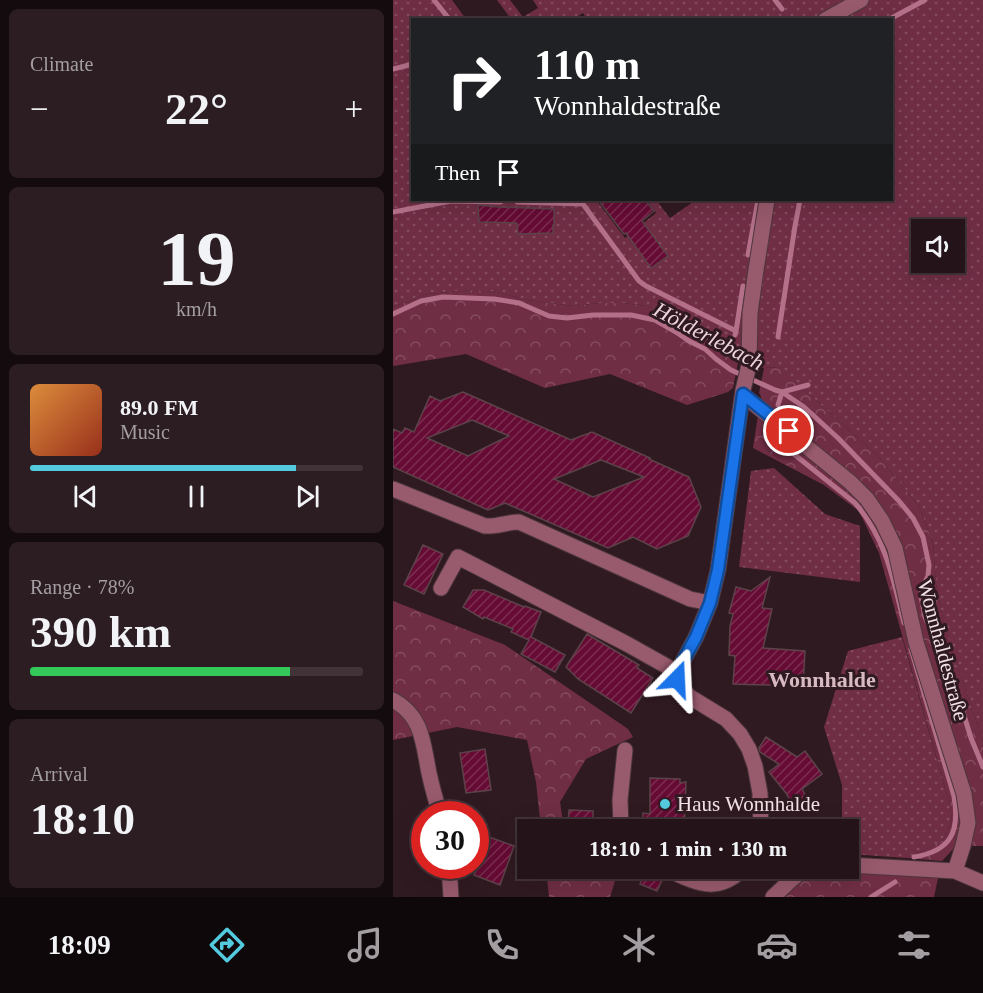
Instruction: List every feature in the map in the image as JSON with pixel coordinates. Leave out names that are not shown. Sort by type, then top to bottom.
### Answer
[{"type":"street","points":[[829,18],[861,0]]},
{"type":"street","points":[[761,819],[760,793],[749,749],[740,734],[726,720],[690,697],[681,688],[677,672],[696,637],[710,603],[718,570],[743,392],[749,365],[750,313],[767,201]]},
{"type":"street","name":"Wonnhaldestraße","points":[[743,392],[851,482],[877,514],[895,548],[916,642],[964,794],[967,823],[955,871]]},
{"type":"street","points":[[393,489],[486,526],[519,522],[690,599],[710,603]]},
{"type":"street","points":[[441,588],[458,557],[677,672]]},
{"type":"street","points":[[393,700],[412,715],[420,729],[437,801]]},
{"type":"street","points":[[621,819],[620,800],[625,750]]},
{"type":"street","points":[[859,866],[955,871],[983,883]]},
{"type":"street","points":[[450,879],[451,897]]},
{"type":"street","points":[[690,879],[710,885],[724,883],[730,879]]},
{"type":"street","points":[[773,897],[792,879]]},
{"type":"green space","points":[[393,0],[452,0],[465,18],[411,18],[411,201],[597,201],[625,238],[656,213],[648,201],[657,201],[670,218],[695,201],[893,201],[893,18],[587,18],[583,13],[575,18],[510,18],[497,0],[510,0],[523,17],[538,8],[533,0],[983,0],[983,741],[945,629],[936,584],[933,543],[919,506],[876,454],[809,394],[784,375],[781,367],[764,368],[738,363],[664,313],[647,306],[599,303],[573,306],[527,300],[497,292],[473,290],[427,294],[393,307]]},
{"type":"green space","points":[[473,290],[497,292],[527,300],[573,306],[623,303],[647,306],[664,313],[738,363],[733,388],[728,392],[687,405],[610,374],[545,388],[466,354],[393,366],[393,307],[427,294]]},
{"type":"green space","points":[[781,367],[785,375],[876,454],[919,506],[933,543],[936,584],[945,629],[983,741],[983,846],[956,846],[942,861],[907,858],[942,841],[952,821],[950,806],[879,553],[859,511],[824,485],[753,448],[764,368]]},
{"type":"green space","points":[[774,468],[825,514],[860,526],[860,582],[739,567],[751,471]]},
{"type":"green space","points":[[393,601],[505,645],[628,729],[633,737],[586,759],[560,802],[563,819],[540,819],[536,782],[527,740],[457,727],[393,740]]},
{"type":"green space","points":[[902,637],[950,806],[952,821],[942,841],[907,858],[859,855],[859,819],[842,819],[842,785],[824,727],[848,651]]},
{"type":"green space","points":[[859,868],[938,878],[934,897],[778,897],[800,879],[859,879]]},
{"type":"green space","points":[[547,879],[609,879],[615,881],[610,897],[549,897]]},
{"type":"building","points":[[599,201],[646,201],[654,211],[642,221],[668,256],[651,268],[626,233],[624,234]]},
{"type":"building","points":[[478,205],[554,209],[553,233],[518,234],[517,223],[479,222]]},
{"type":"building","points":[[463,392],[571,440],[592,432],[689,477],[701,507],[688,536],[657,549],[633,537],[608,548],[505,503],[488,510],[393,467],[393,429],[402,433],[405,428],[414,432],[430,396],[440,401]],"holes":[[[472,420],[509,436],[468,456],[427,438]],[[601,460],[644,477],[593,497],[554,479]]]},
{"type":"building","points":[[423,545],[443,554],[424,594],[404,585]]},
{"type":"building","points":[[770,577],[762,608],[772,609],[763,648],[805,651],[803,686],[733,684],[735,656],[729,655],[730,626],[733,614],[729,613],[736,587],[751,591]]},
{"type":"building","points":[[473,590],[484,590],[541,612],[531,637],[565,655],[555,672],[521,654],[529,640],[511,632],[513,629],[484,617],[483,619],[463,607]]},
{"type":"building","points":[[587,634],[639,665],[637,668],[653,678],[631,713],[578,679],[566,667]]},
{"type":"building","points":[[766,737],[797,757],[805,751],[822,774],[802,789],[808,800],[795,809],[786,793],[769,772],[779,764],[760,752],[759,748]]},
{"type":"building","points":[[485,749],[491,790],[466,793],[460,753]]},
{"type":"building","name":"Haus Wonnhalde","points":[[650,778],[680,779],[680,783],[686,782],[684,819],[643,819],[643,813],[650,814]]},
{"type":"building","points":[[569,810],[593,811],[593,819],[568,819]]},
{"type":"building","points":[[489,837],[514,846],[500,885],[484,879],[489,879]]},
{"type":"building","points":[[642,879],[663,879],[657,891],[640,884]]},
{"type":"waterway","points":[[434,0],[448,18]]},
{"type":"waterway","points":[[775,0],[782,9]]},
{"type":"waterway","points":[[892,18],[925,0]]},
{"type":"waterway","points":[[393,69],[411,64]]},
{"type":"waterway","points":[[393,212],[451,201],[501,202]]},
{"type":"waterway","points":[[581,201],[639,281],[736,331],[735,335]]},
{"type":"waterway","points":[[748,255],[758,201]]},
{"type":"waterway","points":[[778,337],[800,201]]},
{"type":"waterway","points":[[517,202],[583,204]]},
{"type":"waterway","points":[[736,331],[743,286]]},
{"type":"waterway","name":"Hölderlebach","points":[[393,314],[421,301],[443,297],[494,299],[519,303],[549,316],[567,318],[631,315],[655,320],[705,349],[731,370],[782,392],[804,407],[838,438],[899,501],[913,518],[923,537],[929,565],[921,596],[925,617],[945,654],[971,738],[983,767]]},
{"type":"waterway","points":[[778,405],[782,392],[808,385]]},
{"type":"waterway","points":[[770,435],[855,503],[866,517],[887,560],[904,623]]},
{"type":"waterway","points":[[911,649],[956,809],[954,830],[944,845],[937,850],[914,857]]},
{"type":"waterway","points":[[871,897],[895,882]]},
{"type":"place","name":"Haus Wonnhalde","points":[[665,804]]},
{"type":"district","name":"Wonnhalde","points":[[822,679]]},
{"type":"route","points":[[677,679],[677,672],[696,637],[710,603],[718,570],[743,394],[789,431]]}]
